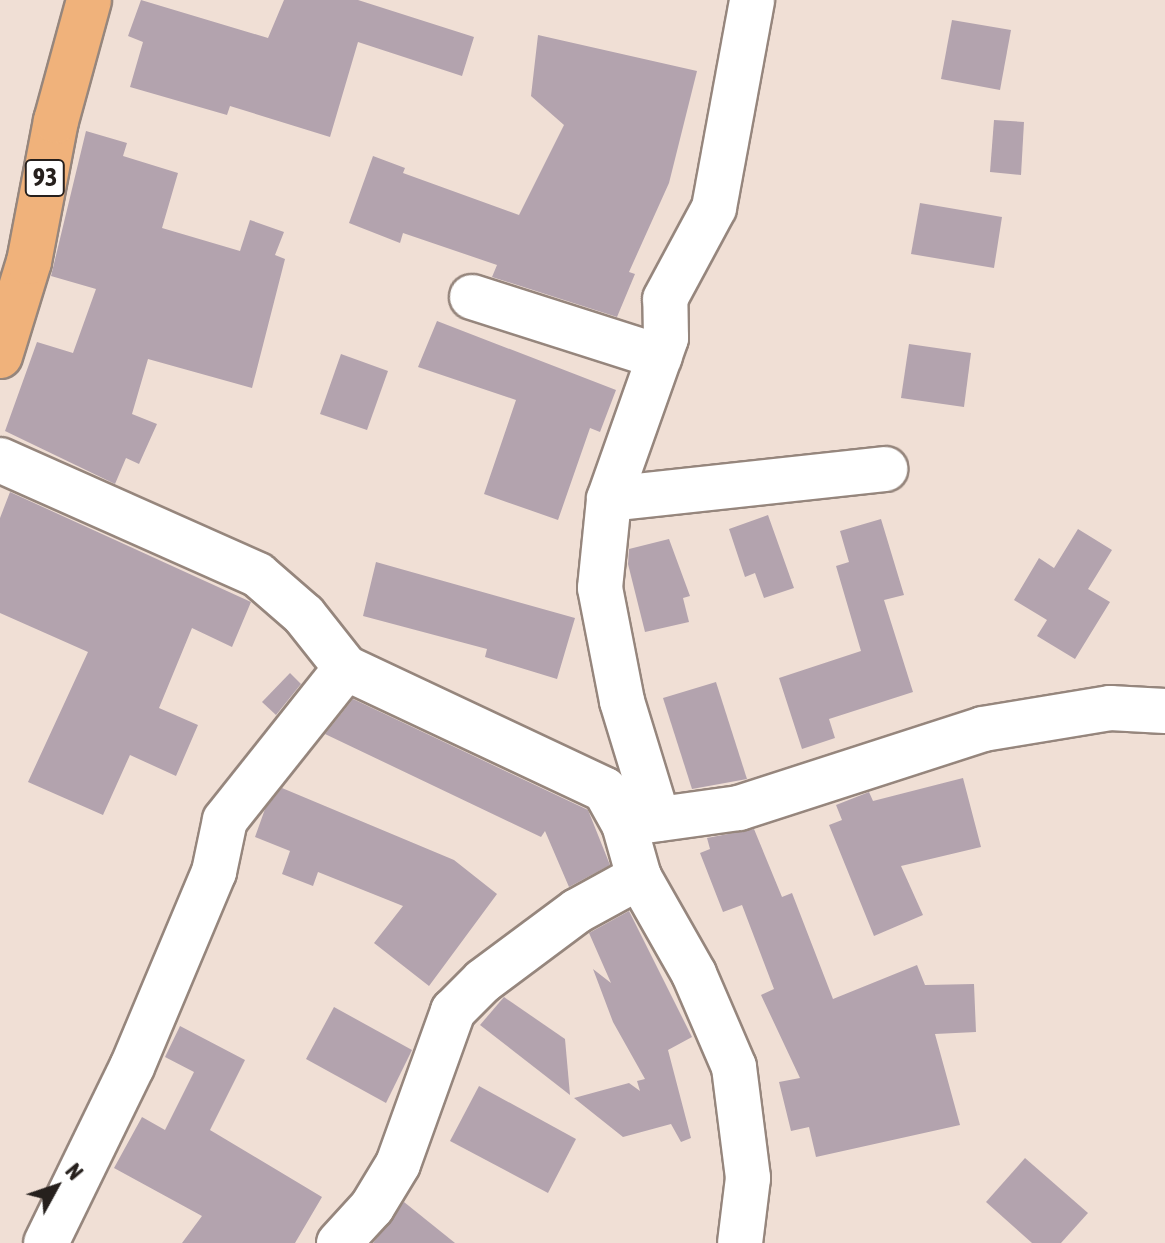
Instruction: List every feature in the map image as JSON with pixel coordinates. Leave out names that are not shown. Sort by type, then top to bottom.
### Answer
[{"type":"main road","name":"93","points":[[0,356],[29,262],[56,121],[89,0]]},
{"type":"street","points":[[740,1243],[748,1178],[734,1067],[694,974],[639,877],[641,822],[600,588],[609,499],[666,338],[665,299],[714,208],[752,0]]},
{"type":"street","points":[[472,297],[660,357]]},
{"type":"street","points":[[0,460],[258,575],[304,615],[346,668],[605,790],[641,822],[739,808],[983,729],[1110,708],[1165,711]]},
{"type":"street","points":[[609,499],[885,469]]},
{"type":"street","points":[[46,1243],[132,1067],[214,872],[225,820],[346,668]]},
{"type":"street","points":[[339,1243],[372,1207],[398,1164],[453,1011],[483,981],[577,911],[639,877]]},
{"type":"building","points":[[141,0],[268,38],[284,0],[358,0],[474,37],[462,76],[358,42],[330,137],[230,106],[227,115],[130,87],[143,42],[128,36]]},
{"type":"building","points":[[952,20],[1011,30],[1000,90],[941,79]]},
{"type":"building","points":[[538,35],[697,71],[669,183],[629,272],[635,274],[617,317],[492,277],[497,265],[403,233],[400,243],[349,223],[373,156],[405,168],[403,173],[519,215],[564,125],[531,96]]},
{"type":"building","points":[[994,120],[1024,122],[1021,175],[990,172]]},
{"type":"building","points":[[86,131],[127,143],[123,156],[178,173],[162,228],[240,251],[250,220],[284,232],[275,255],[285,259],[252,388],[148,359],[132,414],[157,424],[139,464],[126,458],[115,484],[5,431],[37,342],[73,353],[96,289],[51,276]]},
{"type":"building","points":[[920,203],[1002,217],[994,268],[911,254]]},
{"type":"building","points":[[437,321],[616,390],[600,432],[590,428],[558,520],[484,494],[516,400],[418,367]]},
{"type":"building","points":[[909,344],[971,353],[964,407],[901,398]]},
{"type":"building","points":[[341,354],[388,371],[367,430],[320,414]]},
{"type":"building","points":[[10,492],[251,602],[232,647],[192,628],[159,708],[198,725],[176,776],[130,755],[103,815],[28,782],[88,652],[0,613],[0,518]]},
{"type":"building","points":[[768,515],[794,588],[764,598],[755,573],[745,577],[729,529]]},
{"type":"building","points":[[881,519],[904,595],[884,600],[913,692],[829,719],[835,738],[802,749],[779,678],[861,651],[836,566],[849,562],[840,531]]},
{"type":"building","points":[[1078,529],[1112,550],[1088,589],[1110,602],[1075,659],[1037,636],[1047,620],[1014,600],[1039,558],[1054,568]]},
{"type":"building","points":[[669,539],[690,596],[683,598],[689,622],[645,632],[628,564],[629,549]]},
{"type":"building","points":[[376,562],[575,618],[557,679],[485,657],[487,649],[363,616]]},
{"type":"building","points":[[290,673],[301,684],[276,715],[262,702]]},
{"type":"building","points":[[716,682],[747,779],[692,789],[663,698]]},
{"type":"building","points":[[353,699],[588,810],[610,865],[569,887],[545,831],[541,837],[325,734]]},
{"type":"building","points":[[963,778],[981,847],[901,866],[923,915],[874,936],[829,825],[842,820],[836,805],[869,792],[873,801]]},
{"type":"building","points":[[282,788],[454,860],[497,894],[429,986],[374,943],[403,906],[318,872],[313,886],[282,874],[290,851],[255,837],[265,809]]},
{"type":"building","points":[[754,829],[782,897],[792,893],[833,999],[917,965],[925,985],[974,984],[976,1032],[935,1034],[960,1125],[816,1157],[809,1127],[791,1131],[779,1082],[800,1078],[761,995],[774,989],[742,905],[723,912],[700,853],[710,849],[707,838]]},
{"type":"building","points":[[629,911],[692,1037],[668,1050],[691,1138],[681,1142],[671,1124],[623,1137],[574,1098],[629,1083],[640,1091],[637,1081],[645,1079],[613,1022],[593,969],[611,983],[589,933]]},
{"type":"building","points":[[504,997],[565,1039],[570,1095],[480,1025]]},
{"type":"building","points":[[334,1007],[412,1050],[386,1103],[306,1059]]},
{"type":"building","points":[[180,1026],[245,1060],[210,1130],[322,1197],[295,1243],[182,1243],[202,1216],[114,1168],[142,1117],[165,1130],[194,1072],[165,1057]]},
{"type":"building","points":[[479,1086],[576,1139],[548,1193],[450,1141]]},
{"type":"building","points":[[1025,1158],[1088,1213],[1061,1243],[1032,1243],[986,1202]]},
{"type":"building","points":[[404,1202],[455,1243],[373,1243]]}]
